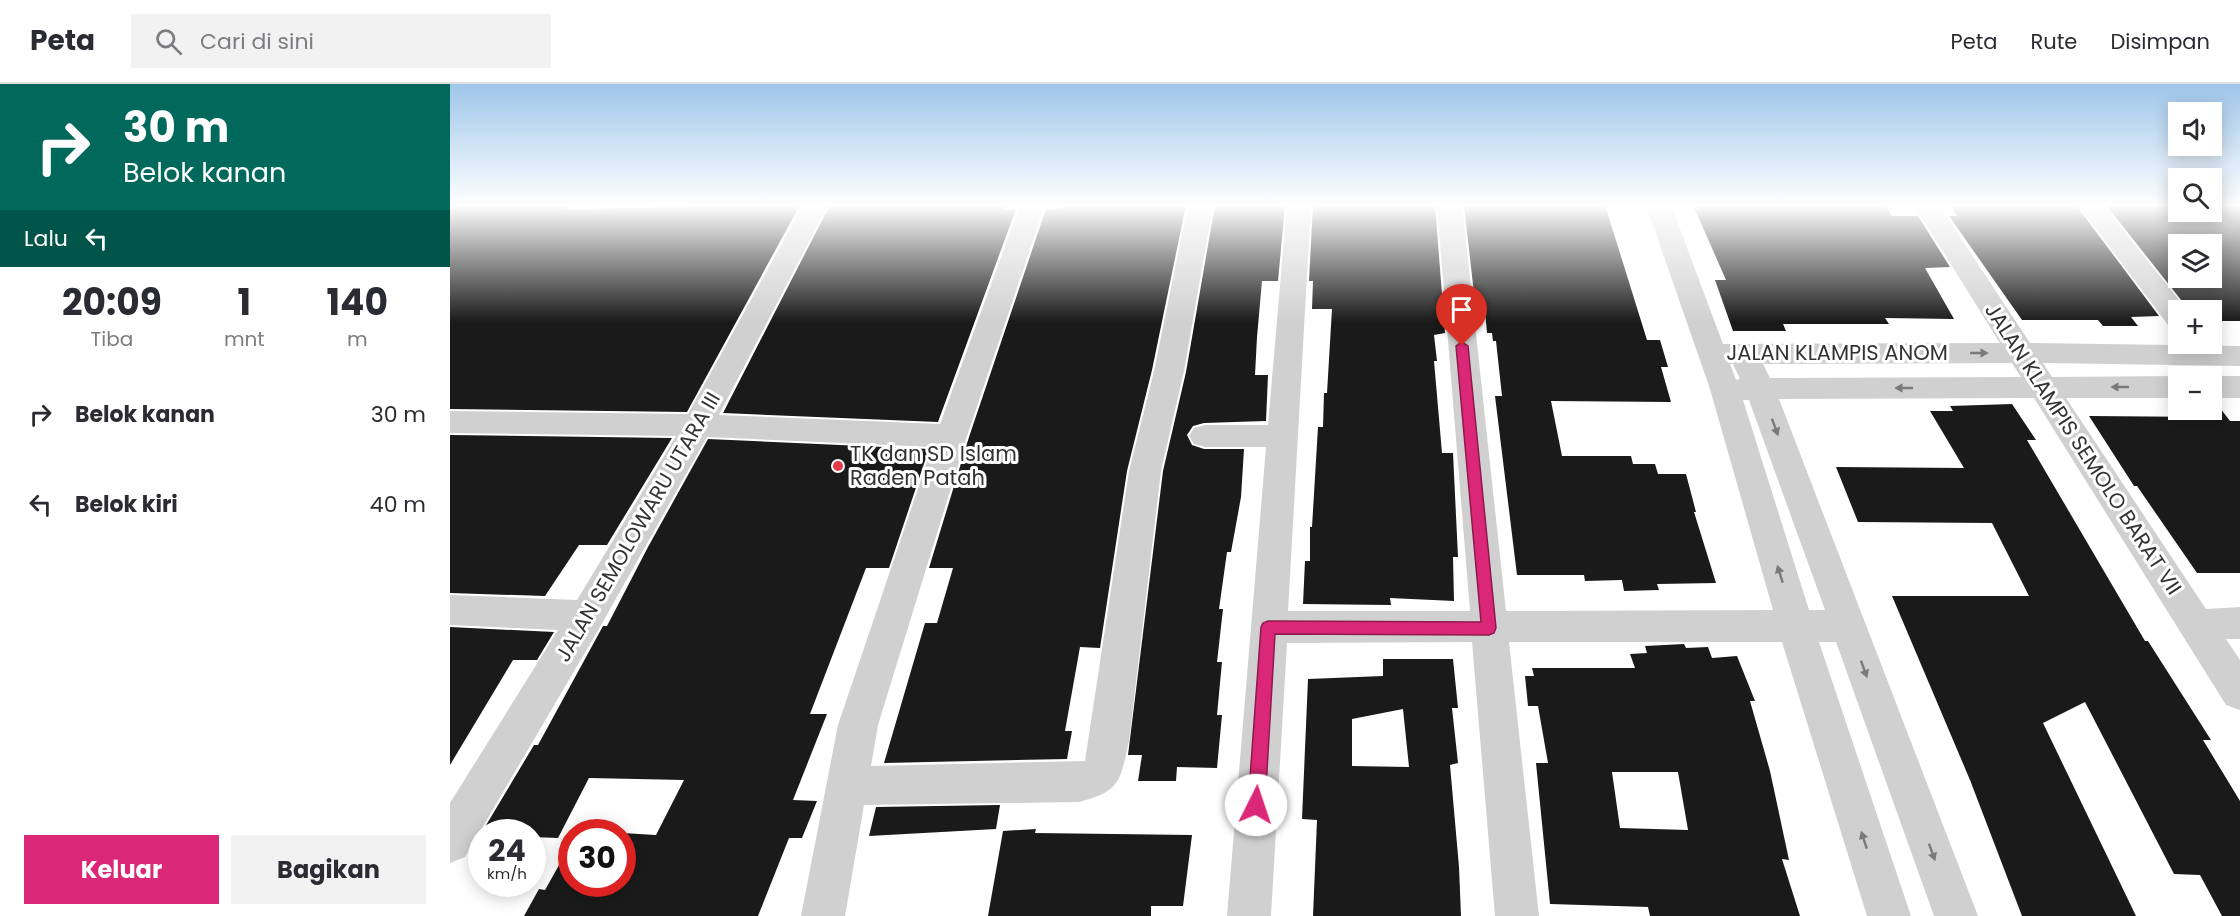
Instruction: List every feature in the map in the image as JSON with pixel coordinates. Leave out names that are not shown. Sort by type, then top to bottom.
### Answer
[{"type":"street","name":"JALAN SEMOLOWARU UTARA III","points":[[450,842],[588,616],[699,425],[796,244]]},
{"type":"street","points":[[823,916],[858,725],[951,436],[1020,244]]},
{"type":"street","points":[[848,786],[1079,782],[1092,779],[1102,772],[1108,749],[1145,471],[1169,371],[1194,244]]},
{"type":"street","points":[[1249,916],[1296,244]]},
{"type":"street","points":[[1453,244],[1518,916]]},
{"type":"street","points":[[1676,244],[1849,626],[1956,916]]},
{"type":"street","name":"JALAN KLAMPIS SEMOLO BARAT VII","points":[[1950,244],[2240,693]]},
{"type":"street","points":[[2120,244],[2168,305]]},
{"type":"street","name":"JALAN KLAMPIS ANOM","points":[[1727,354],[2168,351]]},
{"type":"street","name":"JALAN KLAMPIS ANOM","points":[[2222,353],[2240,356]]},
{"type":"street","name":"JALAN KLAMPIS ANOM","points":[[1742,389],[2168,387]]},
{"type":"street","points":[[2222,387],[2240,387]]},
{"type":"street","points":[[1742,389],[1796,627],[1889,916]]},
{"type":"street","points":[[450,422],[699,425],[951,436]]},
{"type":"street","points":[[1205,436],[1282,436]]},
{"type":"street","points":[[450,610],[588,616]]},
{"type":"street","points":[[2197,625],[2240,624]]},
{"type":"street","points":[[1268,627],[1849,626]]},
{"type":"building","points":[[450,244],[779,244],[687,412],[450,409]]},
{"type":"building","points":[[810,244],[1003,244],[938,422],[723,413]]},
{"type":"building","points":[[1034,244],[1178,244],[1152,370],[1127,471],[1100,648],[1080,647],[1065,731],[1072,731],[1067,759],[884,763],[925,623],[937,623],[953,568],[929,568],[969,437]]},
{"type":"building","points":[[1208,244],[1281,244],[1278,281],[1262,281],[1257,337],[1255,375],[1268,375],[1266,421],[1204,423],[1193,426],[1187,435],[1192,445],[1204,449],[1244,449],[1241,497],[1231,552],[1227,552],[1219,609],[1223,609],[1217,662],[1222,662],[1217,715],[1222,715],[1217,768],[1177,767],[1176,781],[1138,781],[1142,755],[1128,755],[1163,471],[1186,372]]},
{"type":"building","points":[[1311,244],[1438,244],[1445,333],[1434,335],[1437,361],[1434,361],[1442,453],[1453,453],[1458,557],[1453,557],[1454,601],[1390,598],[1391,605],[1303,604],[1305,561],[1310,561],[1310,527],[1312,527],[1318,427],[1323,427],[1324,393],[1327,393],[1332,309],[1312,309],[1313,281],[1309,281]]},
{"type":"building","points":[[1468,244],[1617,244],[1647,340],[1660,340],[1668,367],[1661,367],[1671,402],[1551,401],[1562,456],[1631,456],[1633,464],[1655,464],[1658,474],[1686,474],[1696,512],[1694,512],[1716,583],[1657,584],[1659,590],[1624,591],[1622,580],[1585,581],[1584,575],[1517,575],[1495,396],[1502,396],[1496,341],[1493,341],[1492,333],[1487,333],[1485,311],[1476,311]]},
{"type":"building","points":[[1710,244],[1935,244],[1950,267],[1925,268],[1954,319],[1885,318],[1889,324],[1783,324],[1786,331],[1733,331],[1715,280],[1726,280]]},
{"type":"building","points":[[1969,244],[2105,244],[2159,316],[2131,317],[2138,326],[2103,326],[2098,320],[2022,320]]},
{"type":"building","points":[[2137,244],[2168,244],[2168,283]]},
{"type":"building","points":[[2222,244],[2240,244],[2240,321],[2222,321],[2222,300],[2181,300],[2172,288],[2222,288]]},
{"type":"building","points":[[2012,404],[2036,440],[2027,440],[2145,641],[2148,641],[2211,740],[2203,740],[2240,801],[2240,916],[2222,916],[2200,875],[2174,874],[2085,702],[2043,723],[2136,916],[2022,916],[1970,780],[1892,596],[2029,596],[1992,523],[1858,522],[1836,467],[1964,468],[1930,411],[1953,411],[1950,406]]},
{"type":"building","points":[[2222,410],[2230,421],[2240,421],[2240,573],[2197,573],[2137,486],[2134,486],[2089,416],[2222,420]]},
{"type":"building","points":[[450,435],[672,438],[607,545],[579,545],[545,596],[450,593]]},
{"type":"building","points":[[708,439],[929,449],[889,568],[866,568],[810,714],[827,714],[793,800],[817,801],[802,838],[789,838],[758,916],[524,916],[535,897],[546,897],[546,888],[558,867],[558,897],[636,897],[636,834],[656,835],[684,780],[589,778],[568,819],[558,819],[558,838],[546,838],[546,819],[490,819],[534,745],[538,745],[603,626],[607,626]]},
{"type":"building","points":[[450,627],[554,632],[537,660],[513,660],[450,765]]},
{"type":"building","points":[[1684,644],[1686,648],[1708,647],[1712,658],[1737,656],[1755,701],[1750,701],[1770,771],[1789,860],[1782,859],[1800,916],[1650,916],[1648,907],[1550,904],[1536,763],[1548,763],[1538,706],[1528,706],[1525,676],[1534,676],[1532,668],[1635,668],[1630,654],[1647,653],[1645,646]],"holes":[[[1612,772],[1678,772],[1688,830],[1620,828]]]},
{"type":"building","points":[[1383,659],[1453,659],[1458,708],[1452,708],[1458,763],[1450,765],[1461,916],[1313,916],[1317,820],[1302,819],[1308,679],[1383,676]],"holes":[[[1403,709],[1409,767],[1352,766],[1352,719]]]},
{"type":"building","points":[[1000,805],[996,829],[869,836],[876,807]]},
{"type":"building","points":[[1036,829],[1035,833],[1192,835],[1183,906],[1151,906],[1151,916],[988,916],[1003,831]]},
{"type":"place","name":"TK dan SD Islam Raden Patah","points":[[838,466]]},
{"type":"route","points":[[1256,805],[1268,627],[1489,628],[1462,346]]}]
